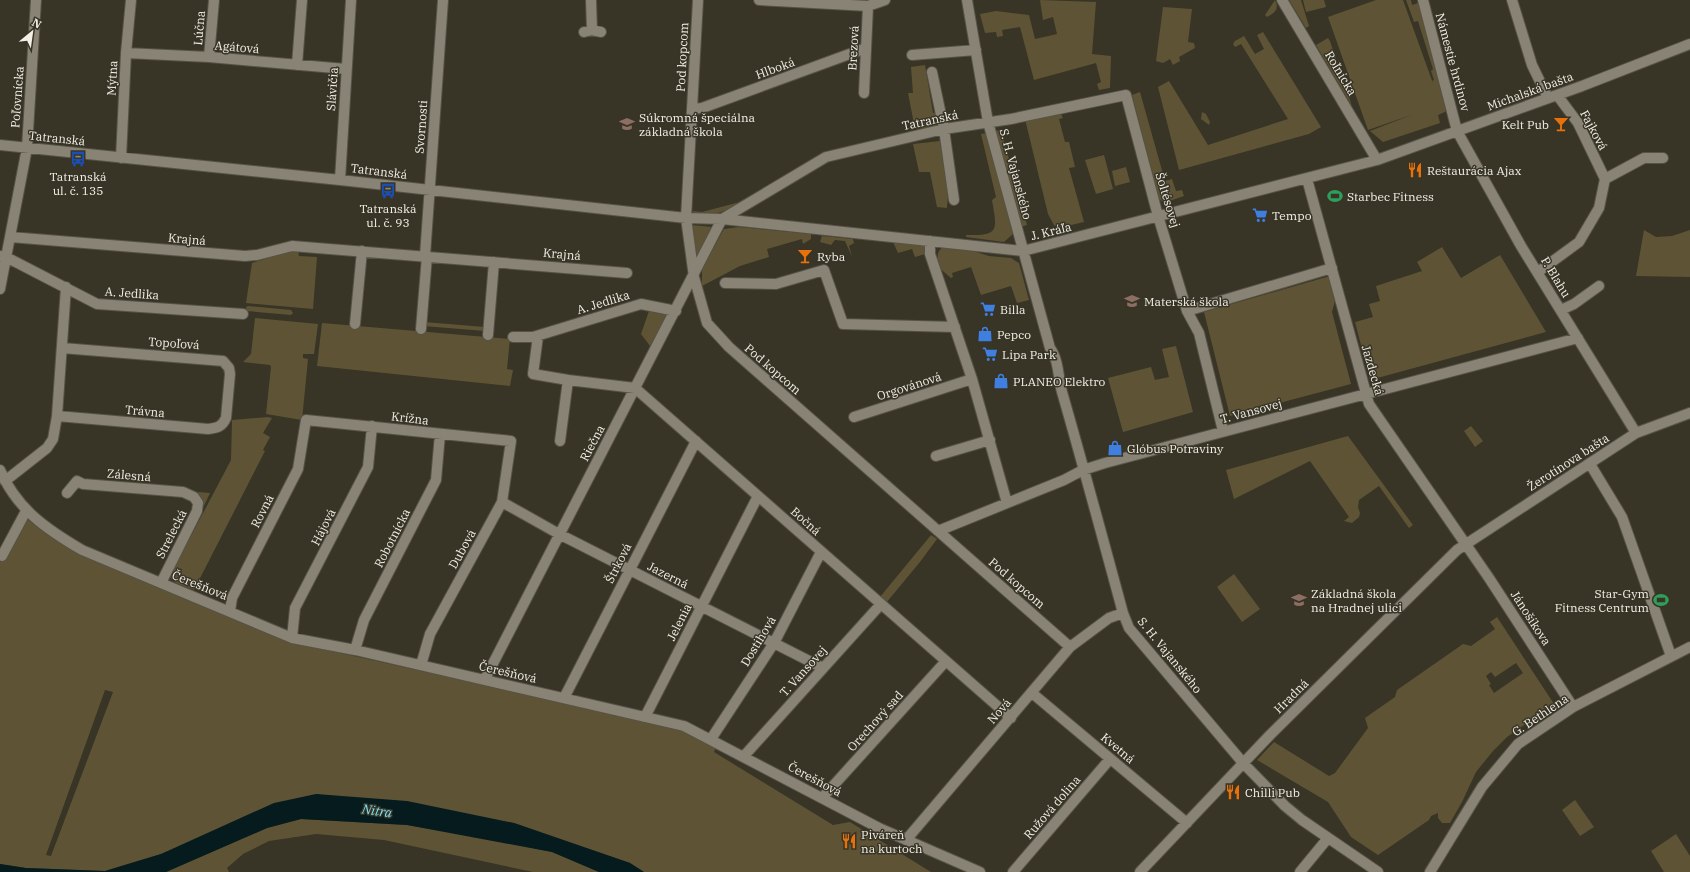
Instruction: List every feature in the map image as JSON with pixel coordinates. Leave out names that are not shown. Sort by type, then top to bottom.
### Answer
[{"type":"street","name":"Poľovnícka","points":[[27,148],[36,0]]},
{"type":"street","name":"Mýtna","points":[[121,158],[126,53],[131,0]]},
{"type":"street","name":"Lúčna","points":[[209,57],[214,0]]},
{"type":"street","points":[[297,65],[302,0]]},
{"type":"street","name":"Slávičia","points":[[340,180],[351,0]]},
{"type":"street","name":"Svornosti","points":[[426,256],[443,0]]},
{"type":"street","points":[[591,0],[593,32]]},
{"type":"street","name":"Pod kopcom","points":[[698,0],[686,218],[694,276],[707,323],[729,347],[1070,647]]},
{"type":"street","points":[[759,0],[868,6],[885,0]]},
{"type":"street","name":"S. H. Vajanského","points":[[966,0],[988,122],[1050,348],[1056,362],[1058,381],[1123,613],[1129,628],[1244,764],[1290,811],[1378,872]]},
{"type":"street","name":"Roľnícka","points":[[1282,0],[1377,160]]},
{"type":"street","name":"Námestie hrdinov","points":[[1423,0],[1457,131]]},
{"type":"street","name":"Fajková","points":[[1512,0],[1532,65],[1553,96],[1578,123],[1605,179]]},
{"type":"street","name":"Brezová","points":[[864,92],[868,6]]},
{"type":"street","name":"Michalská bašta","points":[[1377,160],[1690,44]]},
{"type":"street","name":"Hlboká","points":[[692,109],[702,108],[866,48]]},
{"type":"street","points":[[912,55],[976,50]]},
{"type":"street","name":"Agátová","points":[[126,53],[209,57],[346,69]]},
{"type":"street","points":[[932,72],[944,129],[954,200]]},
{"type":"street","name":"Tatranská","points":[[0,145],[686,218],[722,219],[826,157],[944,129],[1126,95]]},
{"type":"street","name":"Šoltésovej","points":[[1126,95],[1158,216],[1188,311],[1199,333],[1223,431]]},
{"type":"street","name":"P. Blahu","points":[[1457,131],[1521,246],[1636,433]]},
{"type":"street","points":[[0,289],[3,257],[10,237],[27,148]]},
{"type":"street","points":[[1538,272],[1579,242],[1599,208],[1605,179],[1644,158],[1663,158]]},
{"type":"street","name":"J. Kráľa","points":[[722,219],[1023,251],[1377,160]]},
{"type":"street","name":"Jazdecká","points":[[1307,179],[1369,404],[1465,544]]},
{"type":"street","points":[[750,202],[748,208],[750,215],[760,223]]},
{"type":"street","name":"Riečna","points":[[485,679],[558,534],[676,311],[722,219]]},
{"type":"street","name":"Krajná","points":[[10,237],[245,256],[257,255],[292,246],[627,273]]},
{"type":"street","points":[[930,241],[930,254],[972,379],[1007,503]]},
{"type":"street","points":[[355,324],[362,251]]},
{"type":"street","points":[[421,329],[426,256]]},
{"type":"street","name":"A. Jedlika","points":[[3,257],[66,287],[96,304],[242,314]]},
{"type":"street","points":[[488,335],[494,262]]},
{"type":"street","points":[[1188,311],[1332,268]]},
{"type":"street","points":[[725,283],[776,284],[824,270],[844,324],[955,327]]},
{"type":"street","points":[[1561,310],[1574,304],[1600,286]]},
{"type":"street","points":[[5,481],[47,448],[52,439],[57,416],[66,287]]},
{"type":"street","name":"A. Jedlika","points":[[513,337],[538,336],[641,304],[676,311]]},
{"type":"street","points":[[538,336],[533,374],[635,388]]},
{"type":"street","name":"T. Vansovej","points":[[938,532],[1083,470],[1223,431],[1578,338]]},
{"type":"street","name":"Topoľová","points":[[62,348],[223,361],[230,368],[226,418]]},
{"type":"street","name":"Orgovánová","points":[[854,417],[972,379]]},
{"type":"street","points":[[560,441],[568,380]]},
{"type":"street","name":"Bočná","points":[[635,388],[1011,718]]},
{"type":"street","name":"Žerotínova bašta","points":[[1465,544],[1636,433],[1690,413]]},
{"type":"street","name":"Trávna","points":[[57,416],[208,430],[217,429],[223,425],[226,418]]},
{"type":"street","name":"Krížna","points":[[306,420],[511,441]]},
{"type":"street","name":"Rovná","points":[[230,611],[232,598],[298,468],[306,420]]},
{"type":"street","name":"Hájová","points":[[292,638],[295,608],[368,467],[372,426]]},
{"type":"street","name":"Robotnícka","points":[[355,650],[364,620],[436,480],[440,434]]},
{"type":"street","points":[[936,456],[990,440]]},
{"type":"street","name":"Dubová","points":[[421,665],[430,634],[502,502],[511,441]]},
{"type":"street","name":"Štrková","points":[[564,698],[696,441]]},
{"type":"street","points":[[1590,464],[1622,518],[1671,656]]},
{"type":"street","name":"Čerešňová","points":[[0,470],[5,481],[26,511],[53,533],[82,550],[292,638],[355,650],[485,679],[684,726],[823,797],[879,828],[980,872]]},
{"type":"street","name":"Zálesná","points":[[67,493],[78,481],[84,484],[183,492],[194,496]]},
{"type":"street","name":"Strelecká","points":[[161,583],[197,511],[198,503],[194,496]]},
{"type":"street","name":"Jelenia","points":[[646,717],[758,496]]},
{"type":"street","name":"Jazerná","points":[[502,502],[558,534],[823,668]]},
{"type":"street","points":[[2,556],[26,511]]},
{"type":"street","name":"Jánošíkova","points":[[1465,544],[1573,708]]},
{"type":"street","name":"Hradná","points":[[1140,872],[1270,735],[1425,581],[1465,544]]},
{"type":"street","name":"Dostihová","points":[[711,739],[774,643],[821,552]]},
{"type":"street","name":"T. Vansovej","points":[[744,756],[881,604]]},
{"type":"street","name":"Nová","points":[[906,840],[1070,647],[1109,618],[1123,613]]},
{"type":"street","name":"G. Bethlena","points":[[1430,872],[1482,787],[1518,744],[1573,708],[1690,647]]},
{"type":"street","name":"Orechový sad","points":[[823,797],[946,661]]},
{"type":"street","name":"Kvetná","points":[[1032,693],[1187,823]]},
{"type":"street","name":"Ružová dolina","points":[[1013,872],[1110,759]]},
{"type":"street","points":[[1300,872],[1328,838]]},
{"type":"shaded area","points":[[1040,0],[1096,2],[1092,54],[1111,56],[1110,88],[1099,90],[1097,84],[1101,82],[1096,63],[1034,80],[1020,27],[1002,30],[1003,36],[997,37],[996,32],[985,33],[980,14],[996,11],[1029,15],[1035,39],[1057,34],[1053,17],[1043,20]]},
{"type":"shaded area","points":[[1275,0],[1277,9],[1267,17],[1265,15]]},
{"type":"shaded area","points":[[1289,0],[1301,0],[1309,26],[1306,28]]},
{"type":"shaded area","points":[[1303,0],[1324,0],[1326,7],[1306,12]]},
{"type":"shaded area","points":[[1376,0],[1403,0],[1432,81],[1434,80],[1431,71],[1433,69],[1418,21],[1414,22],[1406,0],[1411,0],[1412,5],[1418,3],[1448,106],[1445,112],[1438,115],[1440,123],[1383,142],[1370,131],[1414,114],[1368,130],[1328,17]]},
{"type":"shaded area","points":[[1163,7],[1192,9],[1188,42],[1194,43],[1195,48],[1179,57],[1180,61],[1173,65],[1170,59],[1163,63],[1156,61]]},
{"type":"shaded area","points":[[1263,32],[1321,127],[1309,134],[1179,170],[1158,87],[1169,81],[1208,145],[1288,119],[1241,44],[1235,47],[1233,44],[1235,41],[1244,36],[1255,54],[1264,49],[1257,35]]},
{"type":"shaded area","points":[[1328,38],[1330,41],[1352,106],[1316,45]]},
{"type":"shaded area","points":[[925,65],[933,113],[938,112],[939,126],[915,129],[908,93],[913,93],[911,67]]},
{"type":"shaded area","points":[[1140,92],[1165,181],[1172,179],[1176,191],[1182,190],[1184,196],[1164,203],[1159,199],[1132,95]]},
{"type":"shaded area","points":[[1056,112],[1061,114],[1063,118],[1059,119],[1065,142],[1069,142],[1075,167],[1069,168],[1084,222],[1059,228],[1054,225],[1048,214],[1025,119]]},
{"type":"shaded area","points":[[1202,112],[1206,114],[1210,122],[1209,125],[1201,119]]},
{"type":"shaded area","points":[[1001,130],[1027,225],[1021,227],[995,131]]},
{"type":"shaded area","points":[[987,133],[1013,234],[1004,242],[966,237],[966,235],[985,234],[990,232],[994,229],[995,225],[992,200],[996,197],[981,134]]},
{"type":"shaded area","points":[[940,141],[948,195],[947,208],[937,207],[930,172],[919,172],[913,144]]},
{"type":"shaded area","points":[[1104,155],[1113,189],[1096,194],[1085,160]]},
{"type":"shaded area","points":[[1126,167],[1130,182],[1115,186],[1112,171]]},
{"type":"shaded area","points":[[739,202],[731,208],[713,215],[694,214],[693,211],[702,212]]},
{"type":"shaded area","points":[[691,225],[712,227],[698,255],[696,255]]},
{"type":"shaded area","points":[[739,227],[811,234],[811,239],[803,244],[802,239],[767,249],[769,257],[740,266],[702,286],[702,269],[724,229]]},
{"type":"shaded area","points":[[1644,230],[1656,237],[1672,236],[1690,230],[1690,277],[1636,276]]},
{"type":"shaded area","points":[[822,236],[853,239],[854,243],[849,246],[852,257],[845,241],[835,240],[831,245],[820,242]]},
{"type":"shaded area","points":[[893,242],[927,246],[925,254],[915,257],[912,249],[898,253]]},
{"type":"shaded area","points":[[942,247],[973,251],[989,256],[1011,258],[1019,263],[1029,300],[1017,303],[1011,286],[981,295],[971,267],[952,273],[953,277],[951,278],[937,266],[938,253]]},
{"type":"shaded area","points":[[1442,247],[1461,278],[1500,255],[1546,332],[1370,380],[1355,322],[1373,317],[1369,304],[1380,301],[1376,286],[1422,271],[1417,262]]},
{"type":"shaded area","points":[[293,250],[298,250],[299,256],[317,257],[313,309],[246,303],[252,263]]},
{"type":"shaded area","points":[[1330,276],[1336,297],[1332,312],[1351,384],[1230,416],[1204,312]]},
{"type":"shaded area","points":[[246,307],[291,310],[293,313],[291,315],[247,311]]},
{"type":"shaded area","points":[[650,308],[669,313],[650,346],[641,334]]},
{"type":"shaded area","points":[[255,318],[318,324],[314,354],[303,354],[303,358],[308,359],[302,420],[266,414],[271,367],[270,365],[243,362],[251,354]]},
{"type":"shaded area","points":[[424,322],[485,327],[485,331],[423,326]]},
{"type":"shaded area","points":[[322,323],[510,339],[507,369],[513,370],[510,386],[317,366]]},
{"type":"shaded area","points":[[1176,346],[1193,412],[1123,432],[1108,378],[1151,367],[1155,380],[1169,377],[1162,349]]},
{"type":"shaded area","points":[[272,418],[263,433],[270,437],[263,450],[265,451],[194,590],[176,583],[171,579],[171,574],[231,460],[232,420]]},
{"type":"shaded area","points":[[1471,426],[1483,441],[1475,447],[1464,431]]},
{"type":"shaded area","points":[[1348,436],[1413,525],[1409,528],[1379,486],[1359,500],[1359,517],[1352,523],[1344,521],[1349,517],[1310,461],[1234,499],[1226,470]]},
{"type":"shaded area","points":[[198,492],[210,493],[204,506]]},
{"type":"shaded area","points":[[27,519],[55,540],[83,556],[291,642],[682,729],[717,745],[714,752],[833,825],[850,822],[931,872],[644,872],[630,863],[514,823],[316,794],[161,854],[105,871],[26,868],[0,864],[0,562]],"holes":[[[105,690],[113,692],[51,856],[46,855]]]},
{"type":"shaded area","points":[[931,535],[937,539],[886,603],[880,597]]},
{"type":"shaded area","points":[[1234,574],[1260,609],[1242,622],[1217,587]]},
{"type":"shaded area","points":[[1497,617],[1554,704],[1507,737],[1493,751],[1476,772],[1450,823],[1442,823],[1438,818],[1438,813],[1431,816],[1429,820],[1378,855],[1351,837],[1328,802],[1257,760],[1274,742],[1329,776],[1335,773],[1368,728],[1365,718],[1395,697],[1397,690],[1463,644],[1471,646],[1495,629],[1490,622]],"holes":[[[1516,663],[1523,673],[1494,693],[1486,676],[1491,672],[1495,677]]]},
{"type":"shaded area","points":[[1575,800],[1594,827],[1580,836],[1562,810]]},
{"type":"shaded area","points":[[301,819],[407,825],[473,836],[552,852],[599,872],[533,872],[384,840],[316,834],[269,841],[243,854],[227,868],[229,872],[166,872],[267,828]]},
{"type":"shaded area","points":[[1676,834],[1690,856],[1690,872],[1664,872],[1651,851]]},
{"type":"water","name":"Nitra","points":[[316,794],[407,801],[514,823],[630,863],[644,872],[599,872],[552,852],[407,825],[301,819],[267,828],[166,872],[0,872],[0,864],[26,868],[105,871],[161,854],[274,803]]},
{"type":"place","name":"Súkromná špeciálna základná škola","points":[[627,124]]},
{"type":"place","name":"Kelt Pub","points":[[1561,124]]},
{"type":"place","name":"Tatranská ul. č. 135","points":[[78,159]]},
{"type":"place","name":"Reštaurácia Ajax","points":[[1415,170]]},
{"type":"place","name":"Tatranská ul. č. 93","points":[[388,191]]},
{"type":"place","name":"Starbec Fitness","points":[[1335,196]]},
{"type":"place","name":"Tempo","points":[[1260,215]]},
{"type":"place","name":"Ryba","points":[[805,256]]},
{"type":"place","name":"Materská škola","points":[[1132,301]]},
{"type":"place","name":"Billa","points":[[988,309]]},
{"type":"place","name":"Pepco","points":[[985,334]]},
{"type":"place","name":"Lipa Park","points":[[990,354]]},
{"type":"place","name":"PLANEO Elektro","points":[[1001,381]]},
{"type":"place","name":"Glóbus Potraviny","points":[[1115,448]]},
{"type":"place","name":"Základná škola na Hradnej ulici","points":[[1299,600]]},
{"type":"place","name":"Star-Gym Fitness Centrum","points":[[1661,600]]},
{"type":"place","name":"Chilli Pub","points":[[1233,792]]},
{"type":"place","name":"Piváreň na kurtoch","points":[[849,841]]}]
